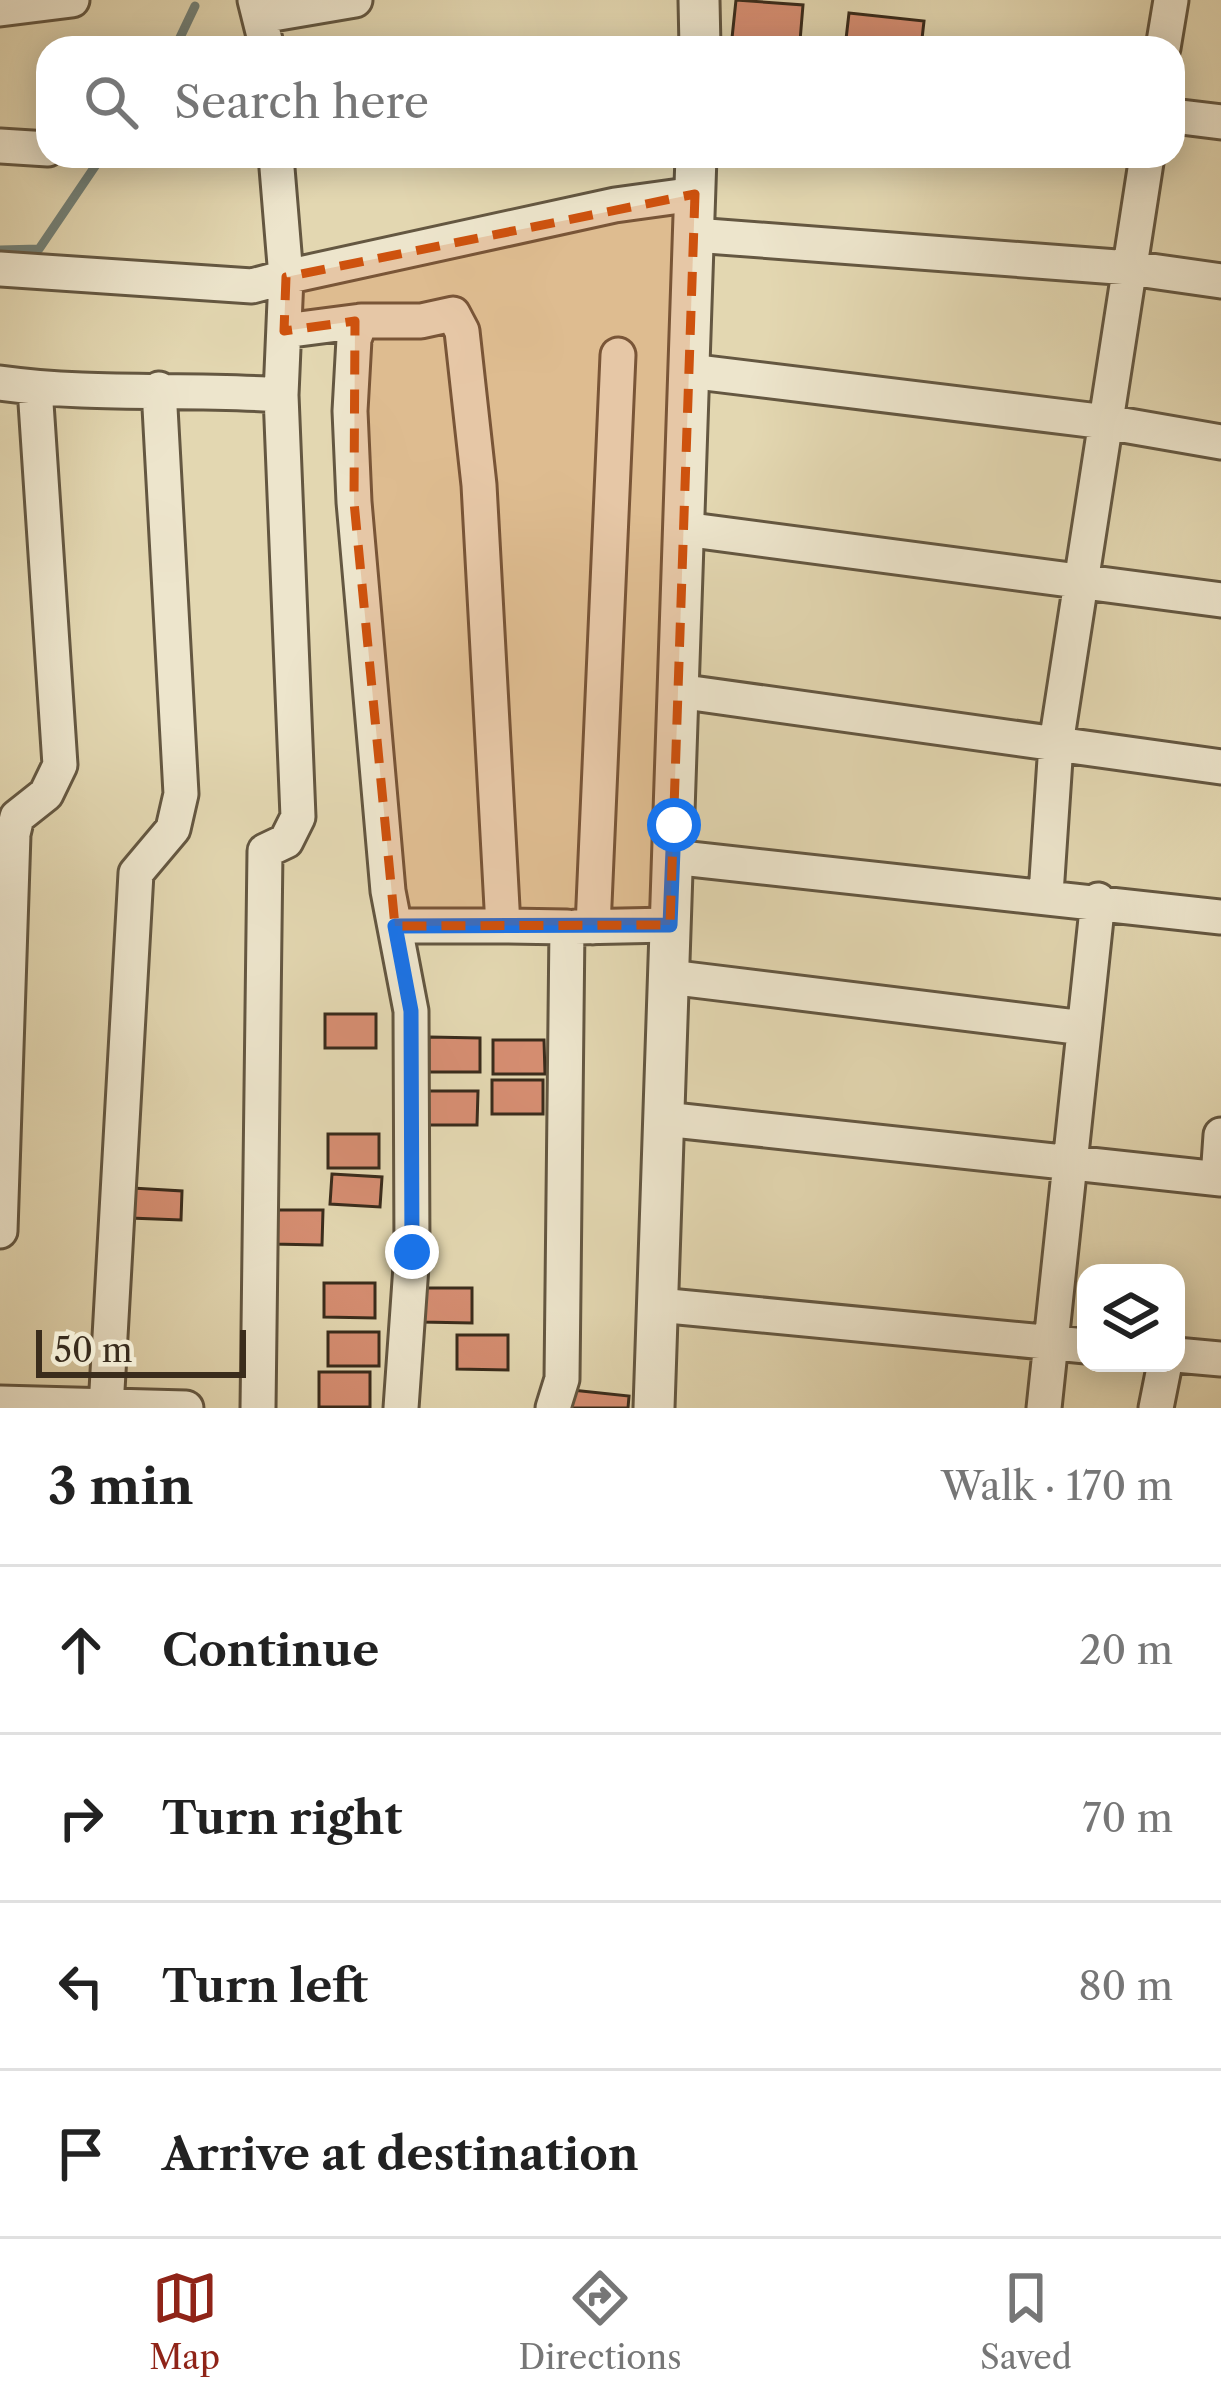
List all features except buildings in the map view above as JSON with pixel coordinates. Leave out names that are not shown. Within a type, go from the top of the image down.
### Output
[{"type":"street","points":[[0,9],[72,0]]},
{"type":"street","points":[[261,21],[355,0]]},
{"type":"street","points":[[699,0],[700,36]]},
{"type":"street","points":[[1165,36],[1171,0]]},
{"type":"street","points":[[1185,118],[1221,122]]},
{"type":"street","points":[[0,146],[36,148]]},
{"type":"street","points":[[258,1408],[265,851],[286,841],[298,817],[281,395],[286,277],[277,168]]},
{"type":"street","points":[[1046,894],[1056,744],[1145,168]]},
{"type":"street","points":[[0,269],[252,286],[615,205],[696,175],[654,1408]]},
{"type":"street","points":[[694,235],[1130,268],[1221,281]]},
{"type":"street","points":[[284,331],[453,314],[462,331],[479,485],[503,926]]},
{"type":"street","points":[[361,321],[354,339],[350,411],[354,502],[395,926],[411,1033],[412,1252],[401,1408]]},
{"type":"street","points":[[553,1408],[562,1379],[580,927],[617,355]]},
{"type":"street","points":[[689,370],[1106,422],[1221,442]]},
{"type":"street","points":[[0,383],[77,394],[159,389],[281,395]]},
{"type":"street","points":[[0,1231],[13,834],[17,817],[46,794],[60,766],[34,388]]},
{"type":"street","points":[[106,1407],[136,873],[173,829],[181,794],[159,389]]},
{"type":"street","points":[[684,529],[1221,600]]},
{"type":"street","points":[[678,691],[1221,767]]},
{"type":"street","points":[[672,857],[1046,894],[1221,917]]},
{"type":"street","points":[[1044,1408],[1098,900]]},
{"type":"street","points":[[395,926],[670,925]]},
{"type":"street","points":[[669,977],[1084,1028]]},
{"type":"street","points":[[664,1119],[1220,1179],[1221,1135]]},
{"type":"street","points":[[658,1305],[1077,1345]]},
{"type":"street","points":[[1185,1356],[1221,1359]]},
{"type":"street","points":[[1156,1408],[1163,1372]]},
{"type":"street","points":[[0,1403],[186,1408]]},
{"type":"highlighted area","points":[[695,194],[670,925],[395,926],[354,502],[355,321],[284,331],[286,277]]},
{"type":"waterway","points":[[181,36],[195,6]]},
{"type":"waterway","points":[[0,250],[39,249],[94,168]]},
{"type":"route","points":[[412,1252],[411,1011],[395,926],[670,925],[674,825]]}]
